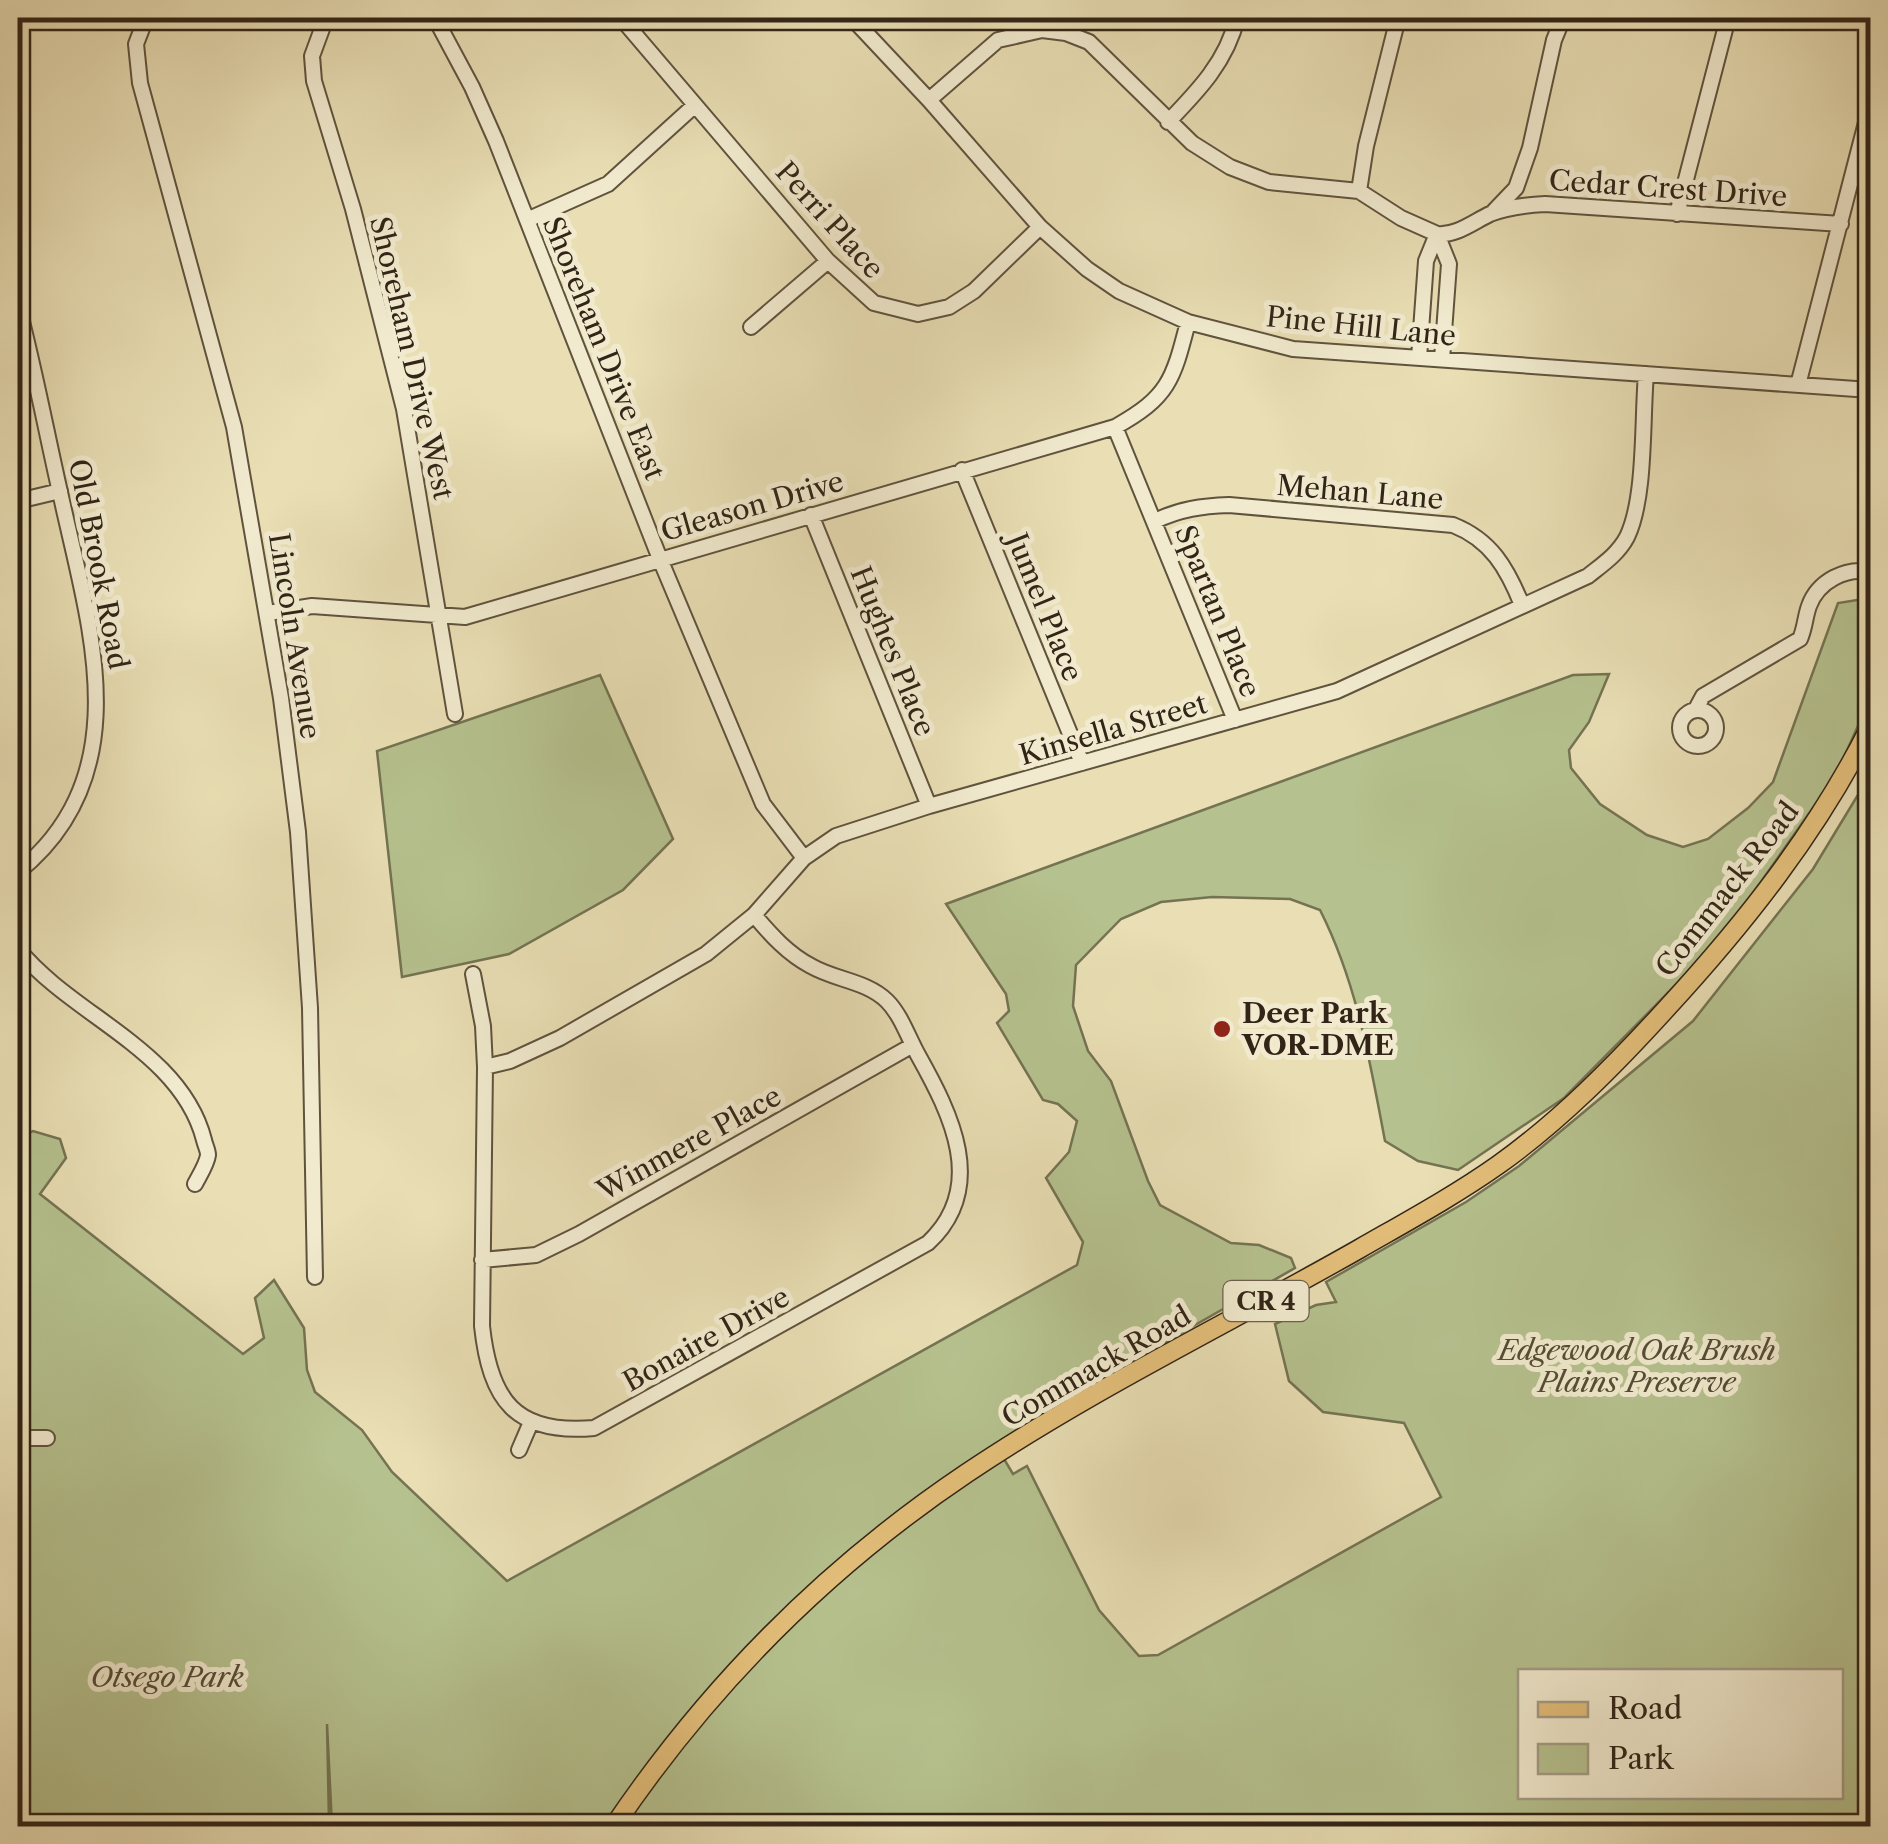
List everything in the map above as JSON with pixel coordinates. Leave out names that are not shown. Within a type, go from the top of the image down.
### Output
[{"type":"main road","name":"Commack Road","points":[[614,1826],[723,1685],[790,1614],[854,1555],[928,1500],[1053,1420],[1433,1206],[1499,1164],[1561,1115],[1631,1047],[1731,938],[1815,825],[1870,727]]},
{"type":"street","name":"Lincoln Avenue","points":[[146,18],[136,44],[140,82],[229,408],[268,614],[298,832],[310,1008],[315,1277]]},
{"type":"street","name":"Shoreham Drive West","points":[[326,18],[312,56],[314,82],[353,209],[404,409],[455,714]]},
{"type":"street","name":"Shoreham Drive East","points":[[435,18],[472,87],[762,804],[804,858]]},
{"type":"street","name":"Perri Place","points":[[621,18],[828,261],[874,303],[918,314],[949,307],[974,292],[1040,227]]},
{"type":"street","name":"Pine Hill Lane","points":[[852,18],[1040,227],[1087,269],[1119,291],[1188,322],[1293,348],[1870,390]]},
{"type":"street","points":[[1066,33],[1070,18]]},
{"type":"street","points":[[1168,122],[1222,59],[1237,18]]},
{"type":"street","points":[[1359,191],[1366,146],[1398,18]]},
{"type":"street","points":[[1492,213],[1516,188],[1563,18]]},
{"type":"street","points":[[1677,214],[1728,18]]},
{"type":"street","points":[[929,100],[998,40],[1042,30],[1066,33],[1089,42],[1168,122],[1230,167],[1269,182],[1359,191],[1401,218],[1437,234],[1449,264],[1442,359]]},
{"type":"street","points":[[527,220],[608,184],[696,106]]},
{"type":"street","points":[[1798,385],[1870,107]]},
{"type":"street","name":"Cedar Crest Drive","points":[[1437,234],[1447,234],[1520,205],[1545,204],[1841,224]]},
{"type":"street","points":[[1420,358],[1426,261],[1437,234]]},
{"type":"street","points":[[751,327],[828,261]]},
{"type":"street","name":"Old Brook Road","points":[[18,306],[96,659],[97,720],[94,744],[76,798],[61,824],[18,872]]},
{"type":"street","name":"Gleason Drive","points":[[268,614],[312,606],[466,617],[1115,426],[1150,405],[1164,391],[1176,371],[1188,322]]},
{"type":"street","name":"Kinsella Street","points":[[484,1067],[560,1038],[706,954],[754,915],[804,858],[854,829],[1337,691],[1588,576],[1612,558],[1626,538],[1638,494],[1646,374]]},
{"type":"street","name":"Spartan Place","points":[[1115,426],[1235,720]]},
{"type":"street","name":"Jumel Place","points":[[962,470],[1082,763]]},
{"type":"street","points":[[18,501],[60,492]]},
{"type":"street","name":"Mehan Lane","points":[[1155,521],[1175,511],[1229,505],[1453,524],[1470,531],[1500,559],[1522,605]]},
{"type":"street","name":"Hughes Place","points":[[811,515],[929,806]]},
{"type":"street","points":[[1696,709],[1703,696],[1800,638],[1810,602],[1832,579],[1842,572],[1870,572]]},
{"type":"street","name":"Bonaire Drive","points":[[531,1422],[547,1429],[594,1428],[928,1243],[943,1230],[960,1190],[961,1166],[947,1117],[888,1002],[874,992],[810,966],[780,944],[754,915]]},
{"type":"street","points":[[18,949],[46,979],[150,1058],[172,1083],[201,1128],[208,1156],[196,1184]]},
{"type":"street","points":[[473,974],[483,1026],[482,1326],[492,1382],[507,1402],[531,1422],[519,1450]]},
{"type":"street","name":"Winmere Place","points":[[482,1260],[536,1256],[912,1046]]},
{"type":"street","points":[[18,1438],[47,1438]]},
{"type":"green space","name":"Edgewood Oak Brush Plains Preserve","points":[[1870,598],[1870,699],[1836,775],[1720,940],[1564,1098],[1458,1170],[1418,1161],[1385,1141],[1353,994],[1320,910],[1290,899],[1212,897],[1161,902],[1121,919],[1076,965],[1073,1006],[1088,1051],[1111,1081],[1148,1181],[1160,1205],[1231,1243],[1259,1245],[1291,1258],[1295,1268],[1090,1385],[1005,1444],[1004,1459],[1013,1474],[1027,1466],[1099,1610],[1139,1656],[1158,1655],[1441,1497],[1404,1423],[1323,1412],[1289,1381],[1275,1324],[1316,1305],[1336,1302],[1326,1282],[1466,1202],[1519,1166],[1693,1021],[1813,869],[1870,775],[1870,1826],[332,1826],[327,1724],[326,1826],[18,1826],[18,1138],[33,1131],[60,1139],[66,1158],[40,1194],[243,1354],[264,1338],[255,1298],[274,1280],[304,1328],[307,1370],[315,1392],[362,1430],[392,1472],[507,1581],[1077,1265],[1083,1242],[1046,1178],[1069,1152],[1077,1121],[1058,1104],[1043,1100],[997,1023],[1009,1011],[1006,994],[946,904],[1573,675],[1609,674],[1589,722],[1569,750],[1571,768],[1600,804],[1647,835],[1683,847],[1708,839],[1748,808],[1773,782],[1838,603]]},
{"type":"green space","points":[[600,675],[673,839],[623,890],[509,954],[402,977],[377,751]]},
{"type":"place","name":"Deer Park VOR-DME","points":[[1222,1029]]},
{"type":"park label","name":"Otsego Park","points":[[167,1677]]}]
